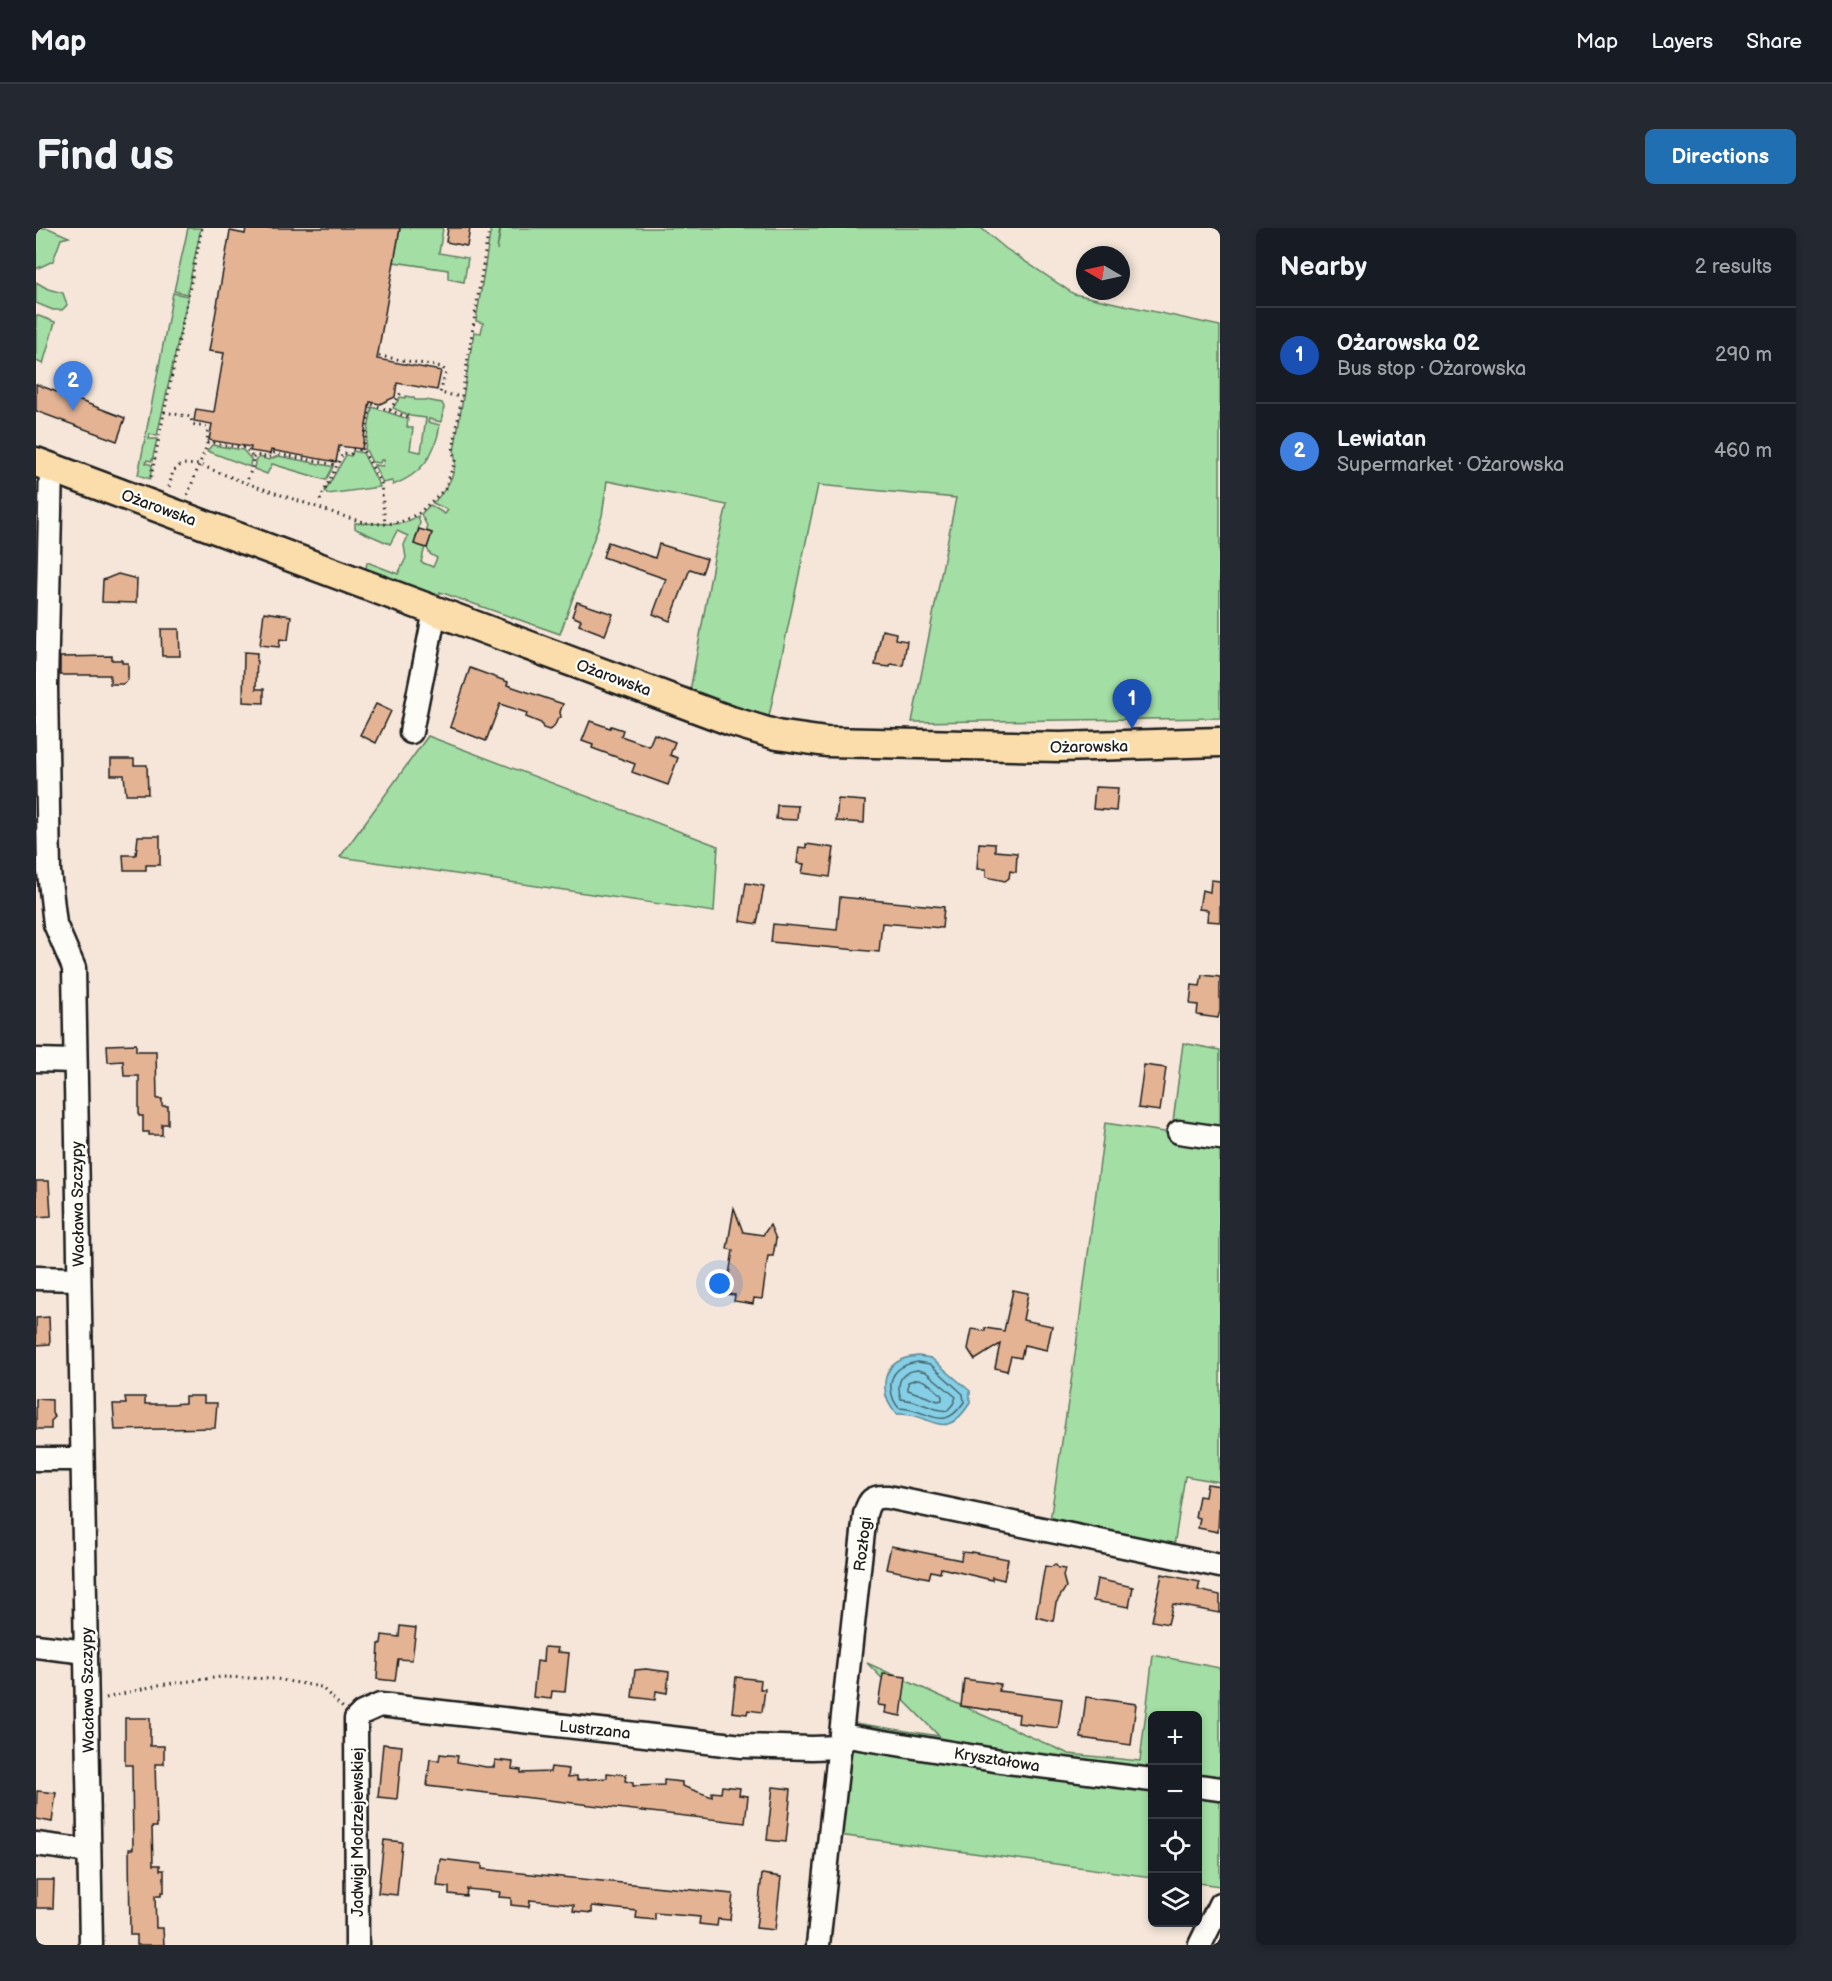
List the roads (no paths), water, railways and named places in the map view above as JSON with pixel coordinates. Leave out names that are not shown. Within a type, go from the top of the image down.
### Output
[{"type":"main road","name":"Ożarowska","points":[[44,464],[740,724],[777,735],[856,743],[1060,747],[1220,742]]},
{"type":"street","name":"Wacława Szczypy","points":[[44,464],[41,686],[43,872],[55,924],[74,968],[91,1945]]},
{"type":"street","points":[[411,732],[435,611]]},
{"type":"street","points":[[36,1060],[75,1060]]},
{"type":"street","points":[[1179,1132],[1220,1138]]},
{"type":"street","points":[[36,1278],[79,1279]]},
{"type":"street","points":[[36,1459],[82,1459]]},
{"type":"street","name":"Rozłogi","points":[[818,1945],[868,1501],[876,1496],[1220,1566]]},
{"type":"street","points":[[36,1646],[86,1652]]},
{"type":"street","name":"Lustrzana","points":[[356,1719],[362,1713],[380,1705],[742,1746],[812,1748],[840,1741]]},
{"type":"street","name":"Jadwigi Modrzejewskiej","points":[[356,1719],[357,1945]]},
{"type":"street","name":"Kryształowa","points":[[840,1741],[1148,1780]]},
{"type":"street","points":[[1202,1787],[1220,1789]]},
{"type":"street","points":[[36,1844],[89,1851]]},
{"type":"street","points":[[1200,1945],[1220,1904]]},
{"type":"water","points":[[918,1356],[931,1358],[970,1391],[970,1403],[952,1422],[937,1424],[920,1417],[897,1414],[888,1401],[885,1386],[888,1372],[901,1360]]},
{"type":"place","name":"Lewiatan","points":[[73,411]]},
{"type":"place","name":"Ożarowska 02","points":[[1132,729]]}]
